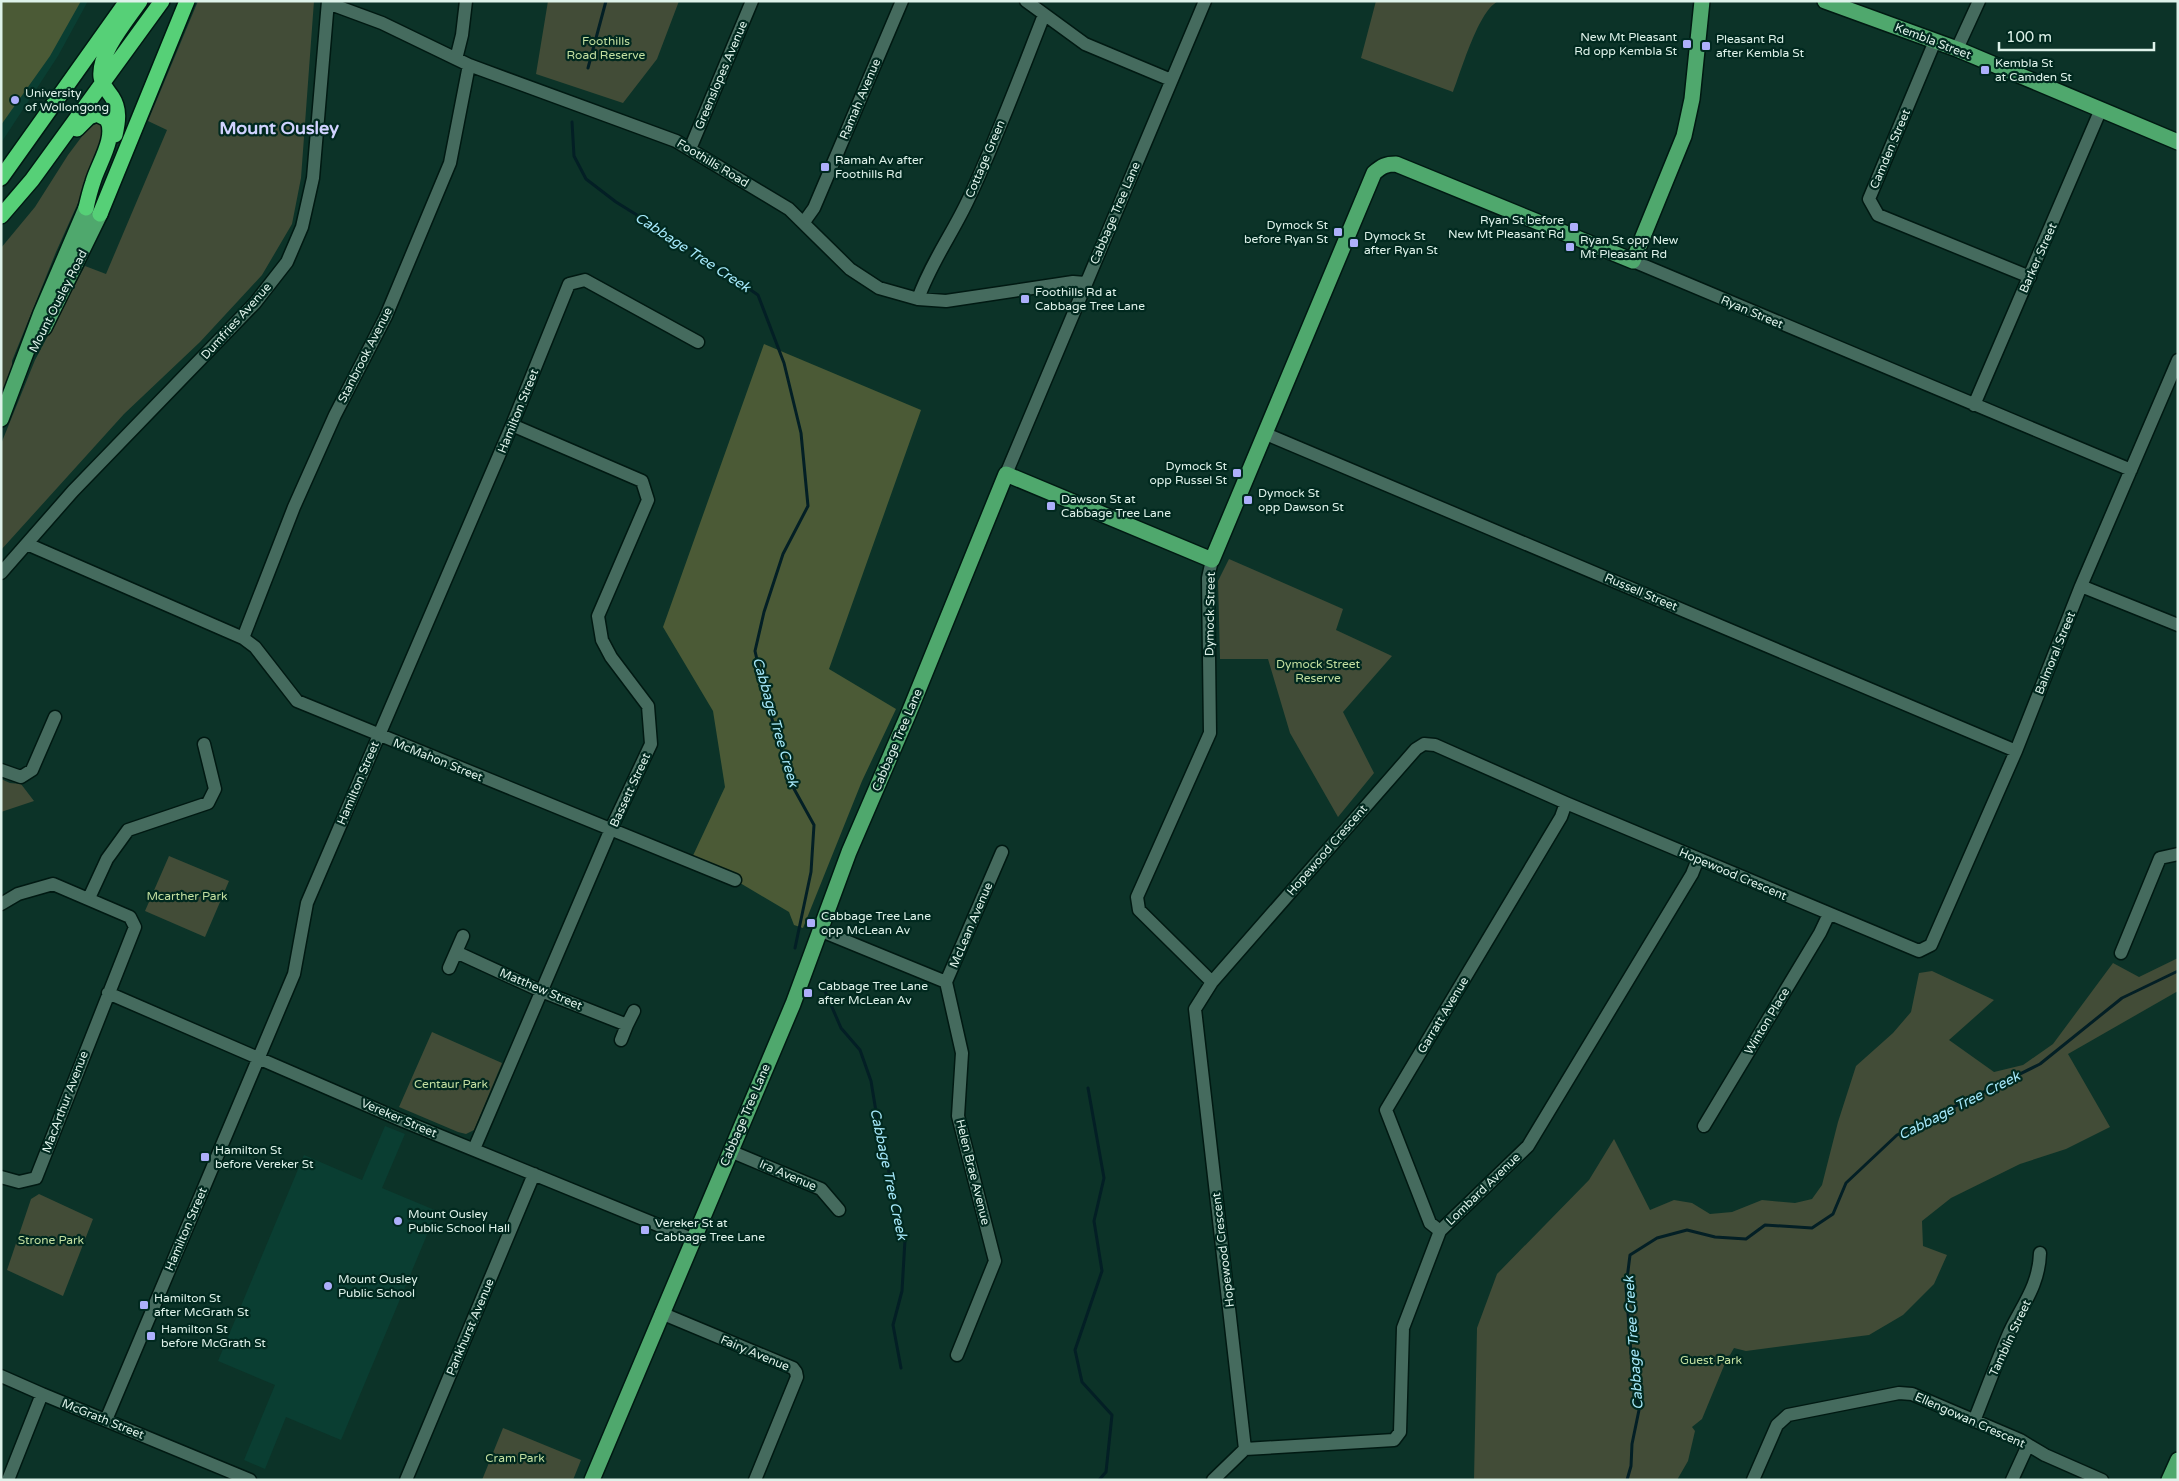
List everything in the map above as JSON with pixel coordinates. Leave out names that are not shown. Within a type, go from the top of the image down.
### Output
[{"type":"highway","points":[[1,178],[127,1]]},
{"type":"highway","points":[[93,211],[118,121],[115,103],[102,82],[101,75],[104,58],[140,1]]},
{"type":"highway","points":[[1,216],[32,180],[162,1]]},
{"type":"highway","points":[[93,211],[187,1]]},
{"type":"highway","points":[[1,229],[81,124],[93,115],[101,115],[109,122],[110,134],[93,180],[93,211]]},
{"type":"main road","points":[[1633,262],[1679,151],[1686,128],[1692,99],[1702,1]]},
{"type":"main road","name":"Kembla Street","points":[[1825,1],[1957,49],[2178,142]]},
{"type":"main road","name":"Ryan Street","points":[[1374,173],[1388,164],[1396,164],[1633,262]]},
{"type":"main road","name":"Dymock Street","points":[[1212,560],[1374,173]]},
{"type":"main road","name":"Mount Ousley Road","points":[[1,419],[41,313],[93,211]]},
{"type":"main road","points":[[1006,474],[1212,560]]},
{"type":"main road","name":"Cabbage Tree Lane","points":[[592,1480],[692,1239],[793,1004],[849,852],[908,715],[1006,474]]},
{"type":"main road","points":[[2169,1480],[2178,1460]]},
{"type":"street","points":[[456,59],[462,35],[466,1]]},
{"type":"street","name":"Greenslopes Avenue","points":[[690,149],[752,1]]},
{"type":"street","name":"Ramah Avenue","points":[[804,222],[814,208],[902,1]]},
{"type":"street","points":[[1026,1],[1085,44],[1172,80]]},
{"type":"street","name":"Cabbage Tree Lane","points":[[1006,474],[1205,1]]},
{"type":"street","points":[[1957,49],[1979,1]]},
{"type":"street","name":"Foothills Road","points":[[328,2],[382,23],[469,65],[663,135],[690,149],[789,209],[850,269],[879,288],[918,299],[946,301],[1073,282],[1085,283]]},
{"type":"street","name":"Dumfries Avenue","points":[[1,572],[73,491],[255,303],[287,262],[302,227],[313,178],[328,2]]},
{"type":"street","name":"Cottage Green","points":[[918,299],[927,273],[969,199],[1044,15]]},
{"type":"street","name":"Camden Street","points":[[1934,41],[1869,199],[1878,215],[2030,277]]},
{"type":"street","name":"Stanbrook Avenue","points":[[243,638],[294,507],[335,415],[386,316],[450,163],[469,65]]},
{"type":"street","name":"Barker Street","points":[[1974,405],[2101,110]]},
{"type":"street","name":"Ryan Street","points":[[1633,262],[2131,470]]},
{"type":"street","name":"Hamilton Street","points":[[106,1420],[294,974],[307,902],[512,426],[569,284],[585,280],[698,342]]},
{"type":"street","name":"Balmoral Street","points":[[1931,944],[2016,751],[2081,586],[2178,360]]},
{"type":"street","name":"Bassett Street","points":[[474,1149],[610,830],[651,744],[648,706],[612,657],[602,640],[598,616],[648,500],[642,481],[512,426]]},
{"type":"street","name":"Russell Street","points":[[1266,434],[2016,751]]},
{"type":"street","name":"McMahon Street","points":[[27,544],[243,638],[254,647],[298,701],[735,880]]},
{"type":"street","name":"Dymock Street","points":[[1212,560],[1208,578],[1210,733],[1137,897],[1139,910],[1212,982]]},
{"type":"street","points":[[2081,586],[2178,625]]},
{"type":"street","points":[[1,770],[21,776],[32,770],[55,717]]},
{"type":"street","points":[[89,898],[107,859],[128,830],[208,803],[215,789],[204,744]]},
{"type":"street","name":"Hopewood Crescent","points":[[1245,1449],[1195,1009],[1212,982],[1416,749],[1424,744],[1435,745],[1566,804],[1919,951],[1931,944]]},
{"type":"street","name":"Garratt Avenue","points":[[1440,1231],[1430,1223],[1386,1110],[1561,818],[1566,804]]},
{"type":"street","name":"McLean Avenue","points":[[819,930],[946,982],[1002,852]]},
{"type":"street","points":[[2121,953],[2160,858],[2178,854]]},
{"type":"street","name":"Lombard Avenue","points":[[1245,1449],[1394,1440],[1400,1432],[1403,1328],[1440,1231],[1528,1146],[1692,874],[1698,859]]},
{"type":"street","points":[[1,904],[18,894],[53,884],[130,917],[135,927],[108,993]]},
{"type":"street","name":"Winton Place","points":[[1704,1126],[1820,933],[1829,914]]},
{"type":"street","points":[[449,968],[463,936]]},
{"type":"street","name":"Matthew Street","points":[[456,952],[541,990],[627,1025]]},
{"type":"street","name":"Helen Brae Avenue","points":[[946,982],[962,1053],[958,1116],[995,1261],[957,1355]]},
{"type":"street","name":"Vereker Street","points":[[108,993],[401,1120],[692,1239]]},
{"type":"street","name":"MacArthur Avenue","points":[[1,1177],[19,1182],[36,1178],[108,993]]},
{"type":"street","points":[[621,1040],[634,1011]]},
{"type":"street","name":"Ira Avenue","points":[[730,1151],[822,1189],[839,1210]]},
{"type":"street","name":"Pankhurst Avenue","points":[[406,1480],[534,1174]]},
{"type":"street","name":"Tamblin Street","points":[[1974,1421],[2011,1330],[2034,1287],[2040,1270],[2040,1254]]},
{"type":"street","name":"Fairy Avenue","points":[[661,1313],[792,1368],[796,1372],[797,1377],[755,1480]]},
{"type":"street","name":"McGrath Street","points":[[1,1376],[250,1480]]},
{"type":"street","name":"Ellengowan Crescent","points":[[1753,1480],[1777,1425],[1788,1415],[1898,1393],[1912,1394],[2102,1480]]},
{"type":"street","points":[[8,1480],[42,1394]]},
{"type":"street","points":[[2012,1480],[2028,1445]]},
{"type":"street","points":[[1213,1480],[1245,1449]]},
{"type":"shaded area","name":"University of Wollongong","points":[[1,1],[88,1],[58,56],[1,143]]},
{"type":"shaded area","name":"Mount Ousley Public School","points":[[385,1126],[405,1134],[382,1188],[437,1211],[341,1440],[286,1417],[265,1469],[244,1460],[275,1385],[218,1361],[304,1155],[362,1180]]},
{"type":"green space","name":"University of Wollongong","points":[[1,1],[81,1],[50,56],[1,125]]},
{"type":"green space","points":[[198,1],[314,1],[301,178],[292,224],[262,275],[200,342],[124,414],[1,550],[1,444],[35,360],[85,266],[106,274],[167,130],[148,121]]},
{"type":"green space","name":"Foothills Road Reserve","points":[[548,1],[679,1],[657,59],[623,103],[536,74]]},
{"type":"green space","points":[[1376,1],[1499,1],[1484,15],[1453,92],[1361,58]]},
{"type":"green space","points":[[100,122],[105,133],[95,165],[56,252],[12,361],[12,379],[1,405],[1,248],[35,207],[68,155],[89,127]]},
{"type":"green space","points":[[764,344],[921,410],[829,669],[896,709],[862,781],[803,928],[794,925],[789,912],[735,880],[690,862],[725,787],[713,711],[663,627]]},
{"type":"green space","name":"Dymock Street Reserve","points":[[1229,559],[1343,609],[1336,630],[1392,656],[1343,712],[1374,773],[1338,817],[1290,733],[1268,659],[1220,659],[1218,581]]},
{"type":"green space","points":[[1,779],[10,783],[21,784],[34,801],[1,812]]},
{"type":"green space","name":"Mcarther Park","points":[[169,856],[229,881],[205,937],[145,911]]},
{"type":"green space","name":"Guest Park","points":[[2178,958],[2178,991],[2068,1054],[2110,1127],[2066,1149],[2020,1164],[1951,1198],[1922,1221],[1923,1246],[1947,1255],[1934,1284],[1903,1315],[1869,1335],[1746,1351],[1734,1348],[1728,1356],[1702,1419],[1692,1427],[1695,1431],[1688,1461],[1677,1480],[1474,1480],[1477,1328],[1497,1274],[1589,1180],[1614,1139],[1650,1210],[1674,1200],[1692,1203],[1710,1214],[1732,1212],[1762,1200],[1795,1203],[1812,1199],[1822,1185],[1838,1122],[1856,1066],[1893,1033],[1911,1012],[1919,973],[1932,971],[1994,1000],[1949,1040],[1994,1072],[2023,1065],[2053,1044],[2113,963],[2139,977]]},
{"type":"green space","name":"Centaur Park","points":[[432,1032],[502,1063],[474,1130],[466,1134],[399,1107]]},
{"type":"green space","name":"Strone Park","points":[[39,1194],[93,1219],[63,1296],[7,1270],[31,1199]]},
{"type":"green space","name":"Cram Park","points":[[503,1428],[581,1460],[573,1480],[482,1480]]},
{"type":"waterway","name":"Cabbage Tree Creek","points":[[588,68],[606,1]]},
{"type":"waterway","name":"Cabbage Tree Creek","points":[[572,122],[574,156],[586,179],[616,202],[690,248],[758,295],[784,363],[801,433],[808,506],[783,554],[764,612],[755,651],[767,703],[793,787],[814,825],[811,872],[795,948]]},
{"type":"waterway","name":"Cabbage Tree Creek","points":[[1627,1480],[1631,1466],[1632,1444],[1639,1410],[1633,1380],[1626,1287],[1630,1255],[1657,1238],[1687,1230],[1715,1237],[1746,1239],[1765,1225],[1812,1228],[1833,1214],[1846,1183],[1897,1135],[2040,1064],[2122,998],[2178,971]]},
{"type":"waterway","name":"Cabbage Tree Creek","points":[[825,991],[841,1028],[860,1050],[871,1081],[879,1130],[905,1240],[902,1291],[893,1325],[901,1368]]},
{"type":"waterway","points":[[1088,1088],[1104,1178],[1094,1221],[1102,1271],[1075,1350],[1082,1382],[1112,1415],[1106,1472],[1099,1480]]},
{"type":"place","name":"New Mt Pleasant Rd opp Kembla St","points":[[1687,44]]},
{"type":"place","name":"Pleasant Rd after Kembla St","points":[[1706,46]]},
{"type":"place","name":"Kembla St at Camden St","points":[[1985,70]]},
{"type":"place","name":"University of Wollongong","points":[[15,100]]},
{"type":"place","name":"Ramah Av after Foothills Rd","points":[[825,167]]},
{"type":"place","name":"Ryan St before New Mt Pleasant Rd","points":[[1574,227]]},
{"type":"place","name":"Dymock St before Ryan St","points":[[1338,232]]},
{"type":"place","name":"Dymock St after Ryan St","points":[[1354,243]]},
{"type":"place","name":"Ryan St opp New Mt Pleasant Rd","points":[[1570,247]]},
{"type":"place","name":"Foothills Rd at Cabbage Tree Lane","points":[[1025,299]]},
{"type":"place","name":"Dymock St opp Russel St","points":[[1237,473]]},
{"type":"place","name":"Dymock St opp Dawson St","points":[[1248,500]]},
{"type":"place","name":"Dawson St at Cabbage Tree Lane","points":[[1051,506]]},
{"type":"place","name":"Cabbage Tree Lane opp McLean Av","points":[[811,923]]},
{"type":"place","name":"Cabbage Tree Lane after McLean Av","points":[[808,993]]},
{"type":"place","name":"Hamilton St before Vereker St","points":[[205,1157]]},
{"type":"place","name":"Mount Ousley Public School Hall","points":[[398,1221]]},
{"type":"place","name":"Vereker St at Cabbage Tree Lane","points":[[645,1230]]},
{"type":"place","name":"Mount Ousley Public School","points":[[328,1286]]},
{"type":"place","name":"Hamilton St after McGrath St","points":[[144,1305]]},
{"type":"place","name":"Hamilton St before McGrath St","points":[[151,1336]]},
{"type":"district","name":"Mount Ousley","points":[[279,128]]}]
